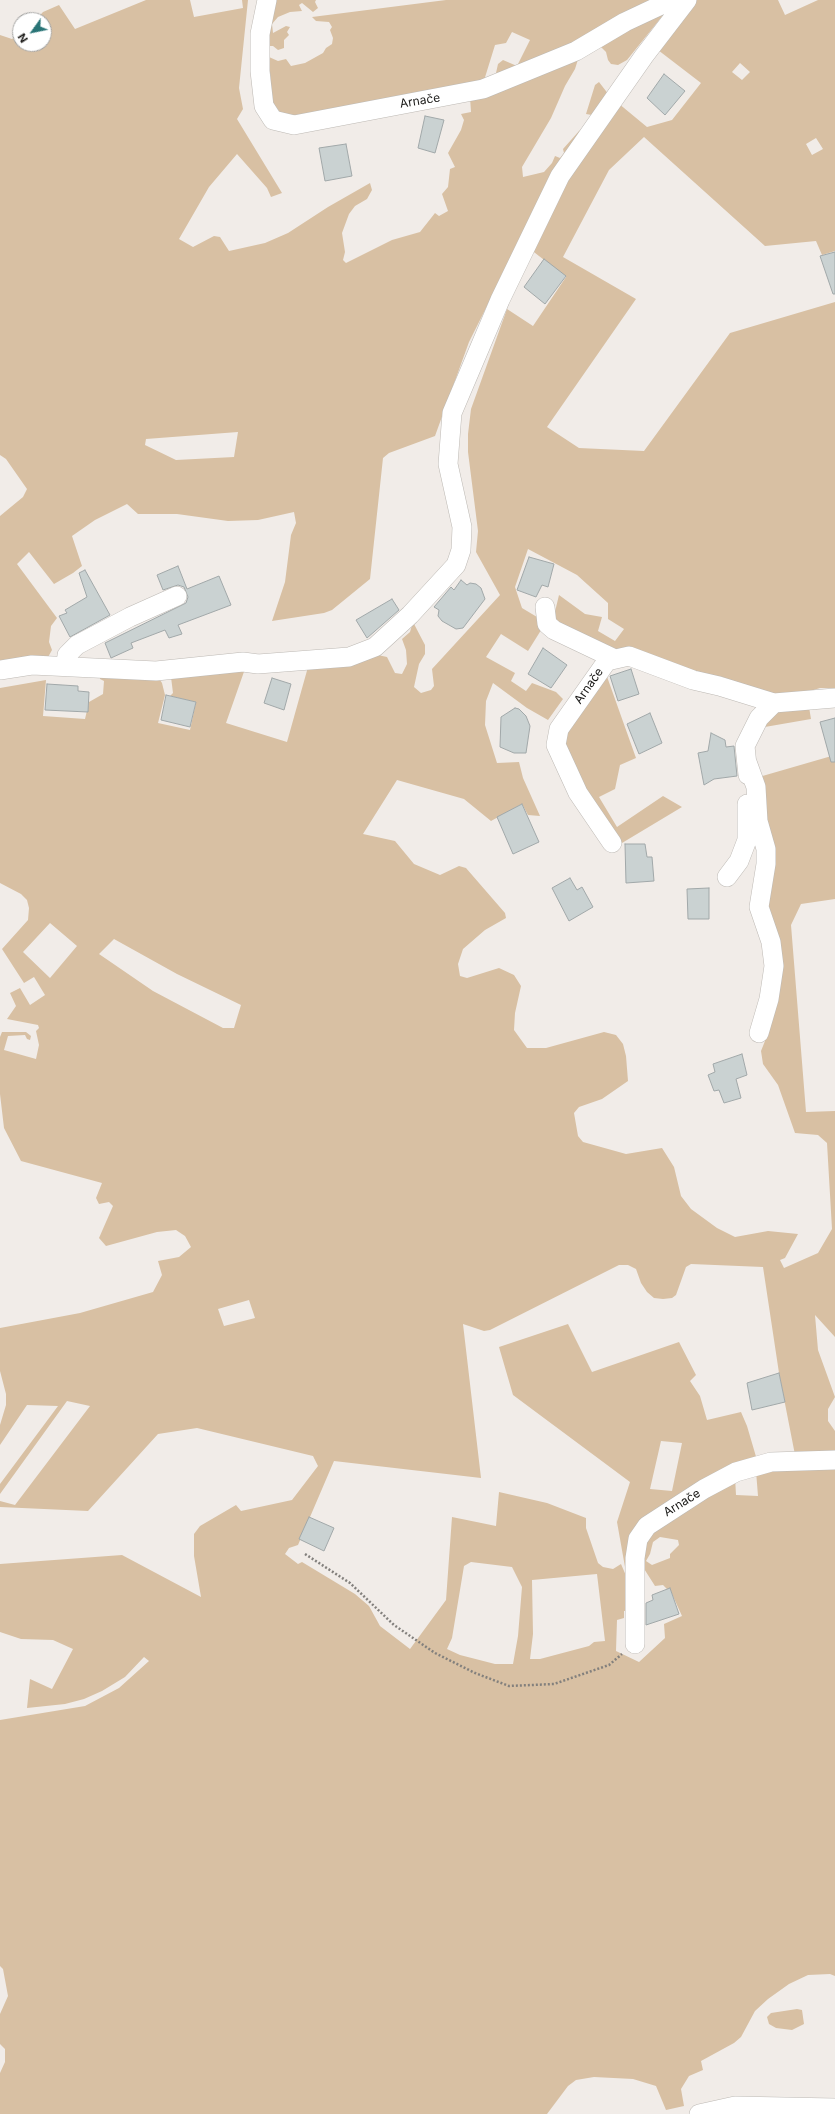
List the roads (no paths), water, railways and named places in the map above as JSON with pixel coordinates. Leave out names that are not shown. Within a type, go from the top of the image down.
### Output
[{"type":"street","name":"Arnače","points":[[267,0],[260,34],[260,71],[264,106],[273,120],[294,125],[483,89],[576,50],[625,22],[672,0]]},
{"type":"street","points":[[0,670],[32,665],[156,671],[243,662],[264,664],[349,657],[375,647],[410,615],[456,565],[461,550],[462,527],[448,464],[452,413],[500,300],[560,176],[644,56],[687,0]]},
{"type":"street","points":[[66,666],[67,655],[77,645],[130,617],[177,596]]},
{"type":"street","points":[[545,607],[547,624],[554,630],[615,659]]},
{"type":"street","name":"Arnače","points":[[612,843],[578,793],[556,745],[559,728],[607,661],[629,656],[692,680],[719,686],[774,703],[835,698]]},
{"type":"street","points":[[728,877],[739,862],[747,840],[748,780],[745,746],[759,718],[774,703]]},
{"type":"street","points":[[747,762],[756,787],[758,821],[766,849],[766,864],[759,908],[771,942],[774,966],[769,999],[758,1033]]},
{"type":"street","name":"Arnače","points":[[635,1644],[635,1558],[638,1539],[647,1526],[704,1489],[736,1472],[771,1462],[835,1460]]},
{"type":"street","points":[[699,2114],[735,2106],[835,2108]]}]
